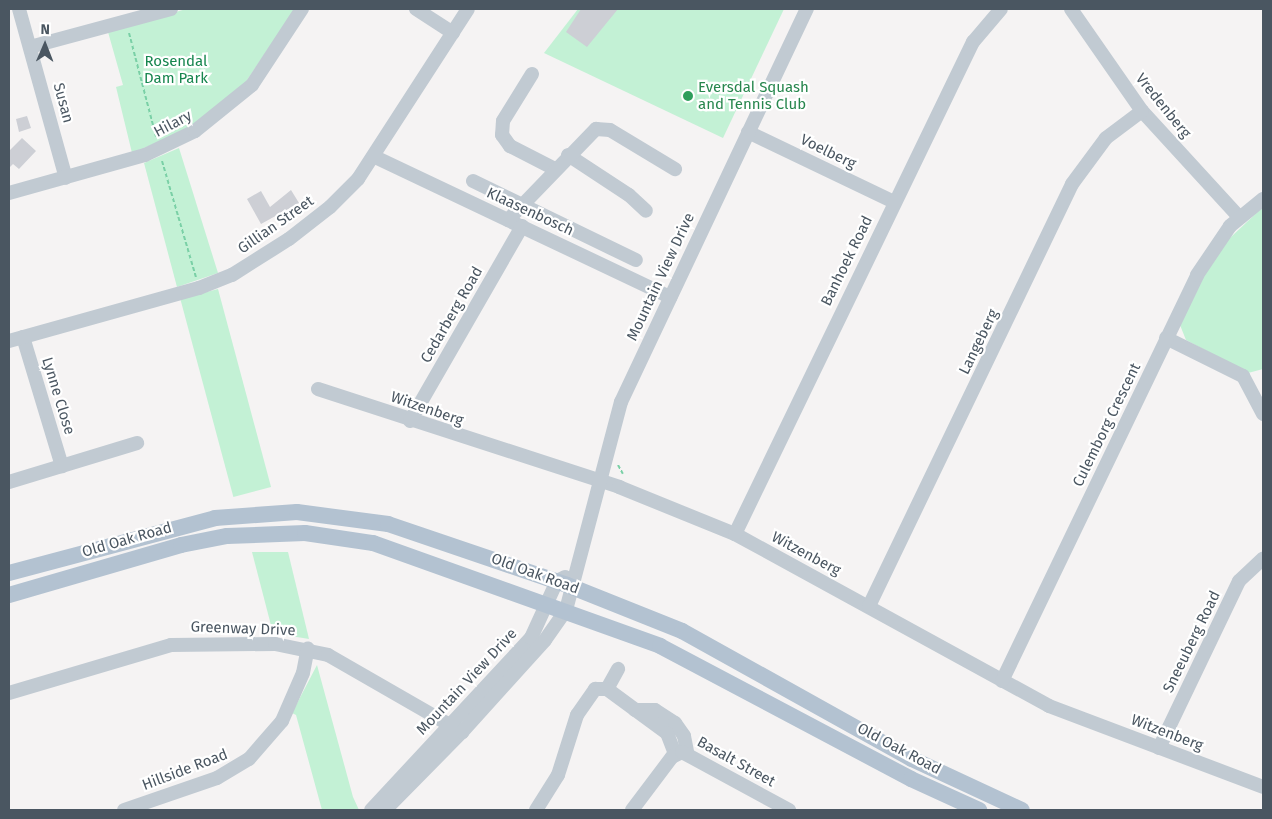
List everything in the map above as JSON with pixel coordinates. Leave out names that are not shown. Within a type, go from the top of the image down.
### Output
[{"type":"main road","name":"Old Oak Road","points":[[9,573],[216,518],[297,512],[388,524],[557,582],[574,579],[682,631],[912,759],[1022,810]]},
{"type":"main road","name":"Old Oak Road","points":[[9,595],[181,545],[272,533],[373,543],[548,603],[697,663],[910,779],[979,810]]},
{"type":"street","name":"Susan","points":[[19,9],[66,178]]},
{"type":"street","points":[[30,47],[171,9]]},
{"type":"street","name":"Hilary","points":[[9,193],[159,150],[195,132],[240,97],[264,71],[302,9]]},
{"type":"street","points":[[416,9],[453,33]]},
{"type":"street","name":"Gillian Street","points":[[9,341],[199,288],[232,275],[288,239],[337,201],[375,157],[468,9]]},
{"type":"street","name":"Mountain View Drive","points":[[372,810],[551,633],[566,610],[598,482],[621,402],[807,9]]},
{"type":"street","name":"Banhoek Road","points":[[735,534],[973,42],[1001,9]]},
{"type":"street","name":"Vredenberg","points":[[1071,9],[1142,111],[1239,217]]},
{"type":"street","points":[[532,74],[503,120],[502,135],[510,146],[555,169]]},
{"type":"street","name":"Langeberg","points":[[869,606],[1072,184],[1106,138],[1142,111]]},
{"type":"street","points":[[508,220],[591,131],[605,128],[675,170]]},
{"type":"street","name":"Voelberg","points":[[748,132],[894,202]]},
{"type":"street","points":[[568,155],[629,195],[646,211]]},
{"type":"street","name":"Klaasenbosch","points":[[375,157],[670,297]]},
{"type":"street","points":[[473,180],[636,260]]},
{"type":"street","name":"Culemborg Crescent","points":[[1002,681],[1205,260],[1239,217],[1263,199]]},
{"type":"street","name":"Cedarberg Road","points":[[410,421],[522,226]]},
{"type":"street","name":"Lynne Close","points":[[23,337],[62,466]]},
{"type":"street","points":[[1166,338],[1243,376],[1263,414]]},
{"type":"street","name":"Witzenberg","points":[[318,389],[598,482],[735,534],[1049,706],[1263,787]]},
{"type":"street","points":[[9,482],[137,443]]},
{"type":"street","name":"Sneeuberg Road","points":[[1159,748],[1239,581],[1263,559]]},
{"type":"street","name":"Mountain View Drive","points":[[385,810],[531,638],[557,582]]},
{"type":"street","name":"Greenway Drive","points":[[9,692],[179,644],[308,648],[352,668],[456,728]]},
{"type":"street","name":"Hillside Road","points":[[124,810],[217,778],[249,759],[282,721],[303,673],[308,648]]},
{"type":"street","points":[[607,689],[618,669]]},
{"type":"street","points":[[536,810],[558,775],[585,699],[595,689],[607,689],[635,710],[655,710],[679,726],[681,753]]},
{"type":"street","name":"Basalt Street","points":[[632,810],[681,753],[782,809]]},
{"type":"path","points":[[126,21],[159,150],[199,288]]},
{"type":"path","points":[[617,460],[628,479]]},
{"type":"green space","name":"Rosendal Dam Park","points":[[186,9],[295,9],[245,83],[187,130],[132,153],[116,87],[123,85],[108,32]]},
{"type":"green space","name":"Eversdal Squash and Tennis Club","points":[[578,9],[784,9],[723,138],[544,53]]},
{"type":"green space","points":[[179,148],[218,273],[177,287],[144,163]]},
{"type":"green space","points":[[1263,207],[1263,369],[1248,373],[1186,340],[1180,325],[1217,250]]},
{"type":"green space","points":[[218,289],[271,487],[233,497],[180,299]]},
{"type":"green space","points":[[252,552],[288,552],[309,639],[273,633]]},
{"type":"green space","points":[[317,665],[353,797],[359,810],[322,810],[296,715],[292,713]]},
{"type":"building","points":[[581,9],[618,9],[587,47],[566,32]]},
{"type":"building","points":[[27,116],[31,128],[19,132],[16,119]]},
{"type":"building","points":[[22,138],[36,151],[19,169],[13,164],[9,168],[9,151]]},
{"type":"building","points":[[291,190],[299,203],[261,224],[247,199],[261,191],[270,207]]},
{"type":"place","name":"Eversdal Squash and Tennis Club","points":[[688,96]]}]
